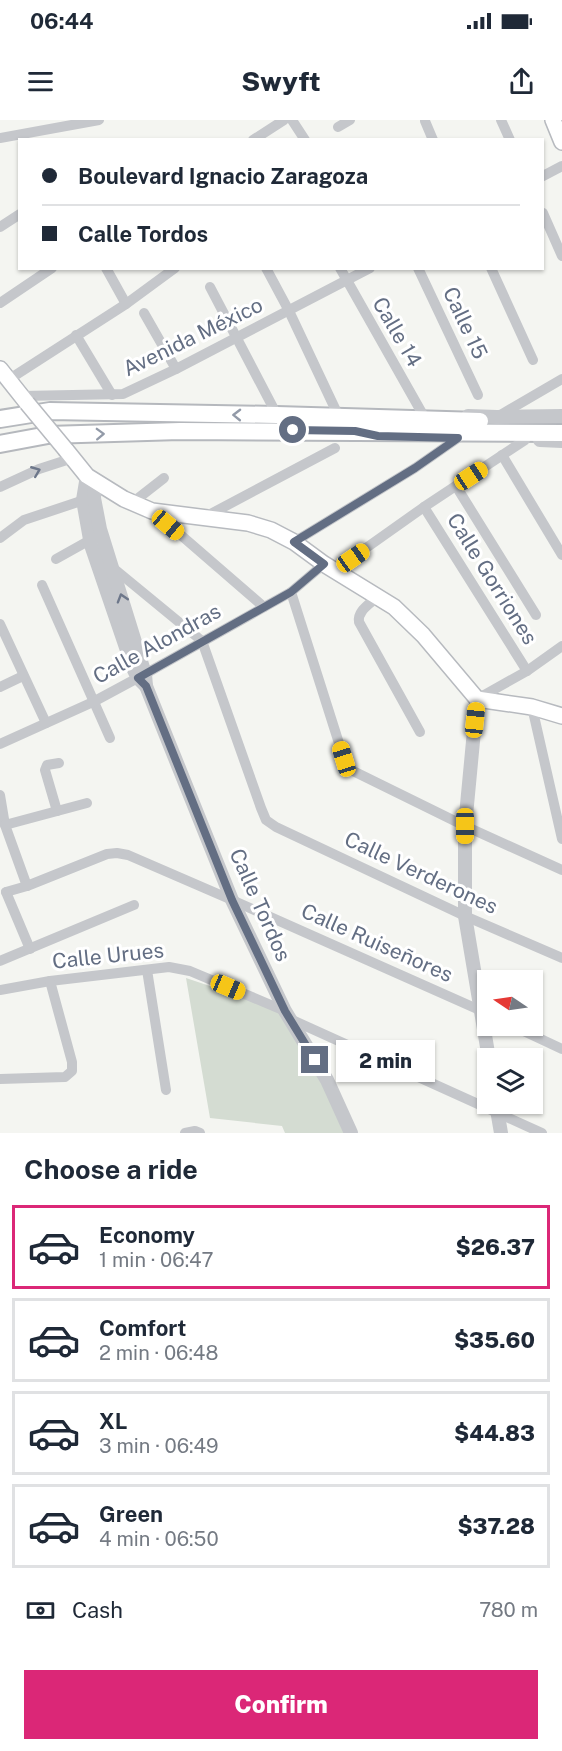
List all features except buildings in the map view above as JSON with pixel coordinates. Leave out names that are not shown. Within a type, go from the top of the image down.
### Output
[{"type":"main road","points":[[555,120],[562,142]]},
{"type":"main road","points":[[4,375],[91,478],[152,511],[248,523],[271,530],[294,542],[394,608],[423,635],[477,699],[532,707],[562,716]]},
{"type":"main road","points":[[0,419],[50,411],[277,415],[339,417],[357,424],[415,432],[562,433]]},
{"type":"main road","points":[[0,444],[48,435],[357,424],[394,418],[562,423]]},
{"type":"street","points":[[0,138],[99,120]]},
{"type":"street","points":[[256,138],[284,120]]},
{"type":"street","points":[[292,120],[303,138]]},
{"type":"street","points":[[338,127],[350,120]]},
{"type":"street","points":[[501,120],[509,138]]},
{"type":"street","points":[[555,120],[562,123]]},
{"type":"street","points":[[425,121],[432,138]]},
{"type":"street","points":[[544,175],[562,166]]},
{"type":"street","points":[[0,227],[18,215]]},
{"type":"street","points":[[544,215],[562,256]]},
{"type":"street","points":[[0,303],[49,270]]},
{"type":"street","points":[[107,270],[126,304]]},
{"type":"street","points":[[4,375],[126,304],[172,270]]},
{"type":"street","points":[[267,270],[290,312],[339,417]]},
{"type":"street","name":"Calle 14","points":[[341,270],[422,414]]},
{"type":"street","name":"Avenida México","points":[[24,399],[123,394],[290,312],[366,270]]},
{"type":"street","name":"Calle 15","points":[[419,270],[478,395]]},
{"type":"street","points":[[492,270],[533,360]]},
{"type":"street","points":[[210,287],[277,415]]},
{"type":"street","points":[[144,313],[176,369]]},
{"type":"street","points":[[76,335],[112,395]]},
{"type":"street","points":[[497,417],[562,380]]},
{"type":"street","points":[[357,424],[381,412],[497,417],[562,416]]},
{"type":"street","points":[[357,424],[378,436],[562,441]]},
{"type":"street","points":[[294,542],[415,468],[458,438]]},
{"type":"street","name":"Calle Alondras","points":[[0,744],[143,680],[202,641],[291,592],[525,440]]},
{"type":"street","points":[[203,518],[335,448]]},
{"type":"street","points":[[0,486],[70,454]]},
{"type":"street","points":[[502,455],[562,555]]},
{"type":"street","name":"Calle Tordos","points":[[91,478],[88,499],[90,540],[133,668],[143,680]]},
{"type":"street","points":[[132,502],[164,478]]},
{"type":"street","points":[[456,486],[536,615]]},
{"type":"street","points":[[0,538],[24,520],[88,499]]},
{"type":"street","name":"Calle Tordos","points":[[88,499],[100,529],[143,680],[232,900],[287,1015],[327,1080],[351,1133]]},
{"type":"street","name":"Calle Gorriones","points":[[424,507],[528,671]]},
{"type":"street","points":[[152,511],[264,607]]},
{"type":"street","points":[[56,559],[90,540]]},
{"type":"street","points":[[111,567],[202,641]]},
{"type":"street","points":[[42,585],[110,738]]},
{"type":"street","points":[[291,592],[349,769],[465,826],[562,870]]},
{"type":"street","points":[[377,597],[360,613],[359,622],[420,732]]},
{"type":"street","points":[[1,628],[46,723]]},
{"type":"street","name":"Calle Verderones","points":[[202,641],[266,820],[276,827],[465,916],[562,958]]},
{"type":"street","points":[[477,977],[465,916],[465,826],[477,699],[528,671],[562,646]]},
{"type":"street","points":[[0,687],[23,676]]},
{"type":"street","points":[[532,707],[562,839]]},
{"type":"street","points":[[57,811],[45,770],[47,765],[59,762]]},
{"type":"street","points":[[0,795],[4,825],[27,886],[3,891],[30,949]]},
{"type":"street","points":[[4,825],[87,803]]},
{"type":"street","name":"Calle Ruiseñores","points":[[27,886],[107,854],[128,855],[477,1010]]},
{"type":"street","name":"Calle Urues","points":[[0,961],[134,905]]},
{"type":"street","name":"Calle Urues","points":[[0,990],[50,981],[147,970],[169,968],[190,971],[477,1100]]},
{"type":"street","points":[[147,970],[166,1090]]},
{"type":"street","points":[[0,1079],[65,1077],[72,1071],[72,1062],[50,981]]},
{"type":"street","points":[[534,1036],[562,1049]]},
{"type":"street","points":[[498,1114],[501,1133]]},
{"type":"street","name":"Calle Urues","points":[[506,1114],[542,1133]]},
{"type":"street","points":[[186,1133],[200,1132]]},
{"type":"shaded area","points":[[186,978],[284,1011],[348,1133],[285,1133],[282,1126],[210,1118]]},
{"type":"route","points":[[293,430],[355,431],[378,436],[458,438],[415,468],[294,542],[324,564],[291,592],[138,678],[146,686],[232,900],[285,1011],[315,1060]]}]
